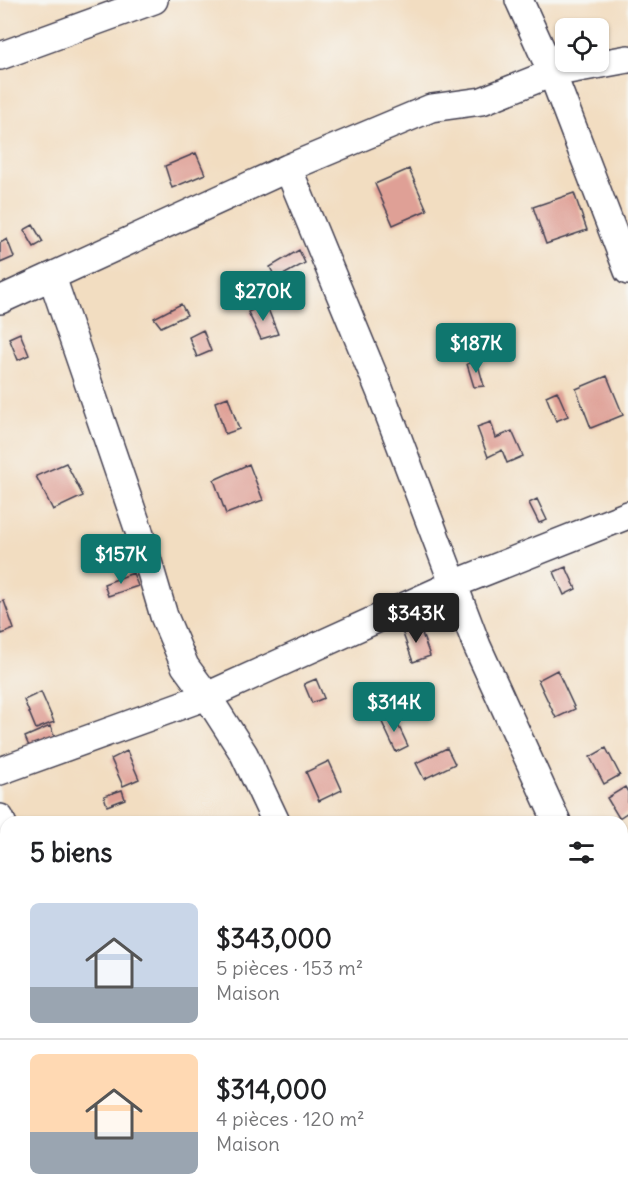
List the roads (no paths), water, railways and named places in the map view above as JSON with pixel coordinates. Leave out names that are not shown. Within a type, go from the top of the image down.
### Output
[{"type":"street","points":[[0,56],[154,0]]},
{"type":"street","points":[[519,0],[552,73],[628,271]]},
{"type":"street","points":[[0,300],[288,168],[431,108],[482,101],[552,73],[628,59]]},
{"type":"street","points":[[288,168],[380,391],[477,646],[553,816]]},
{"type":"street","points":[[52,277],[138,528],[164,616],[185,666],[244,754],[273,816]]},
{"type":"street","points":[[0,771],[207,696],[454,584],[628,515]]}]
